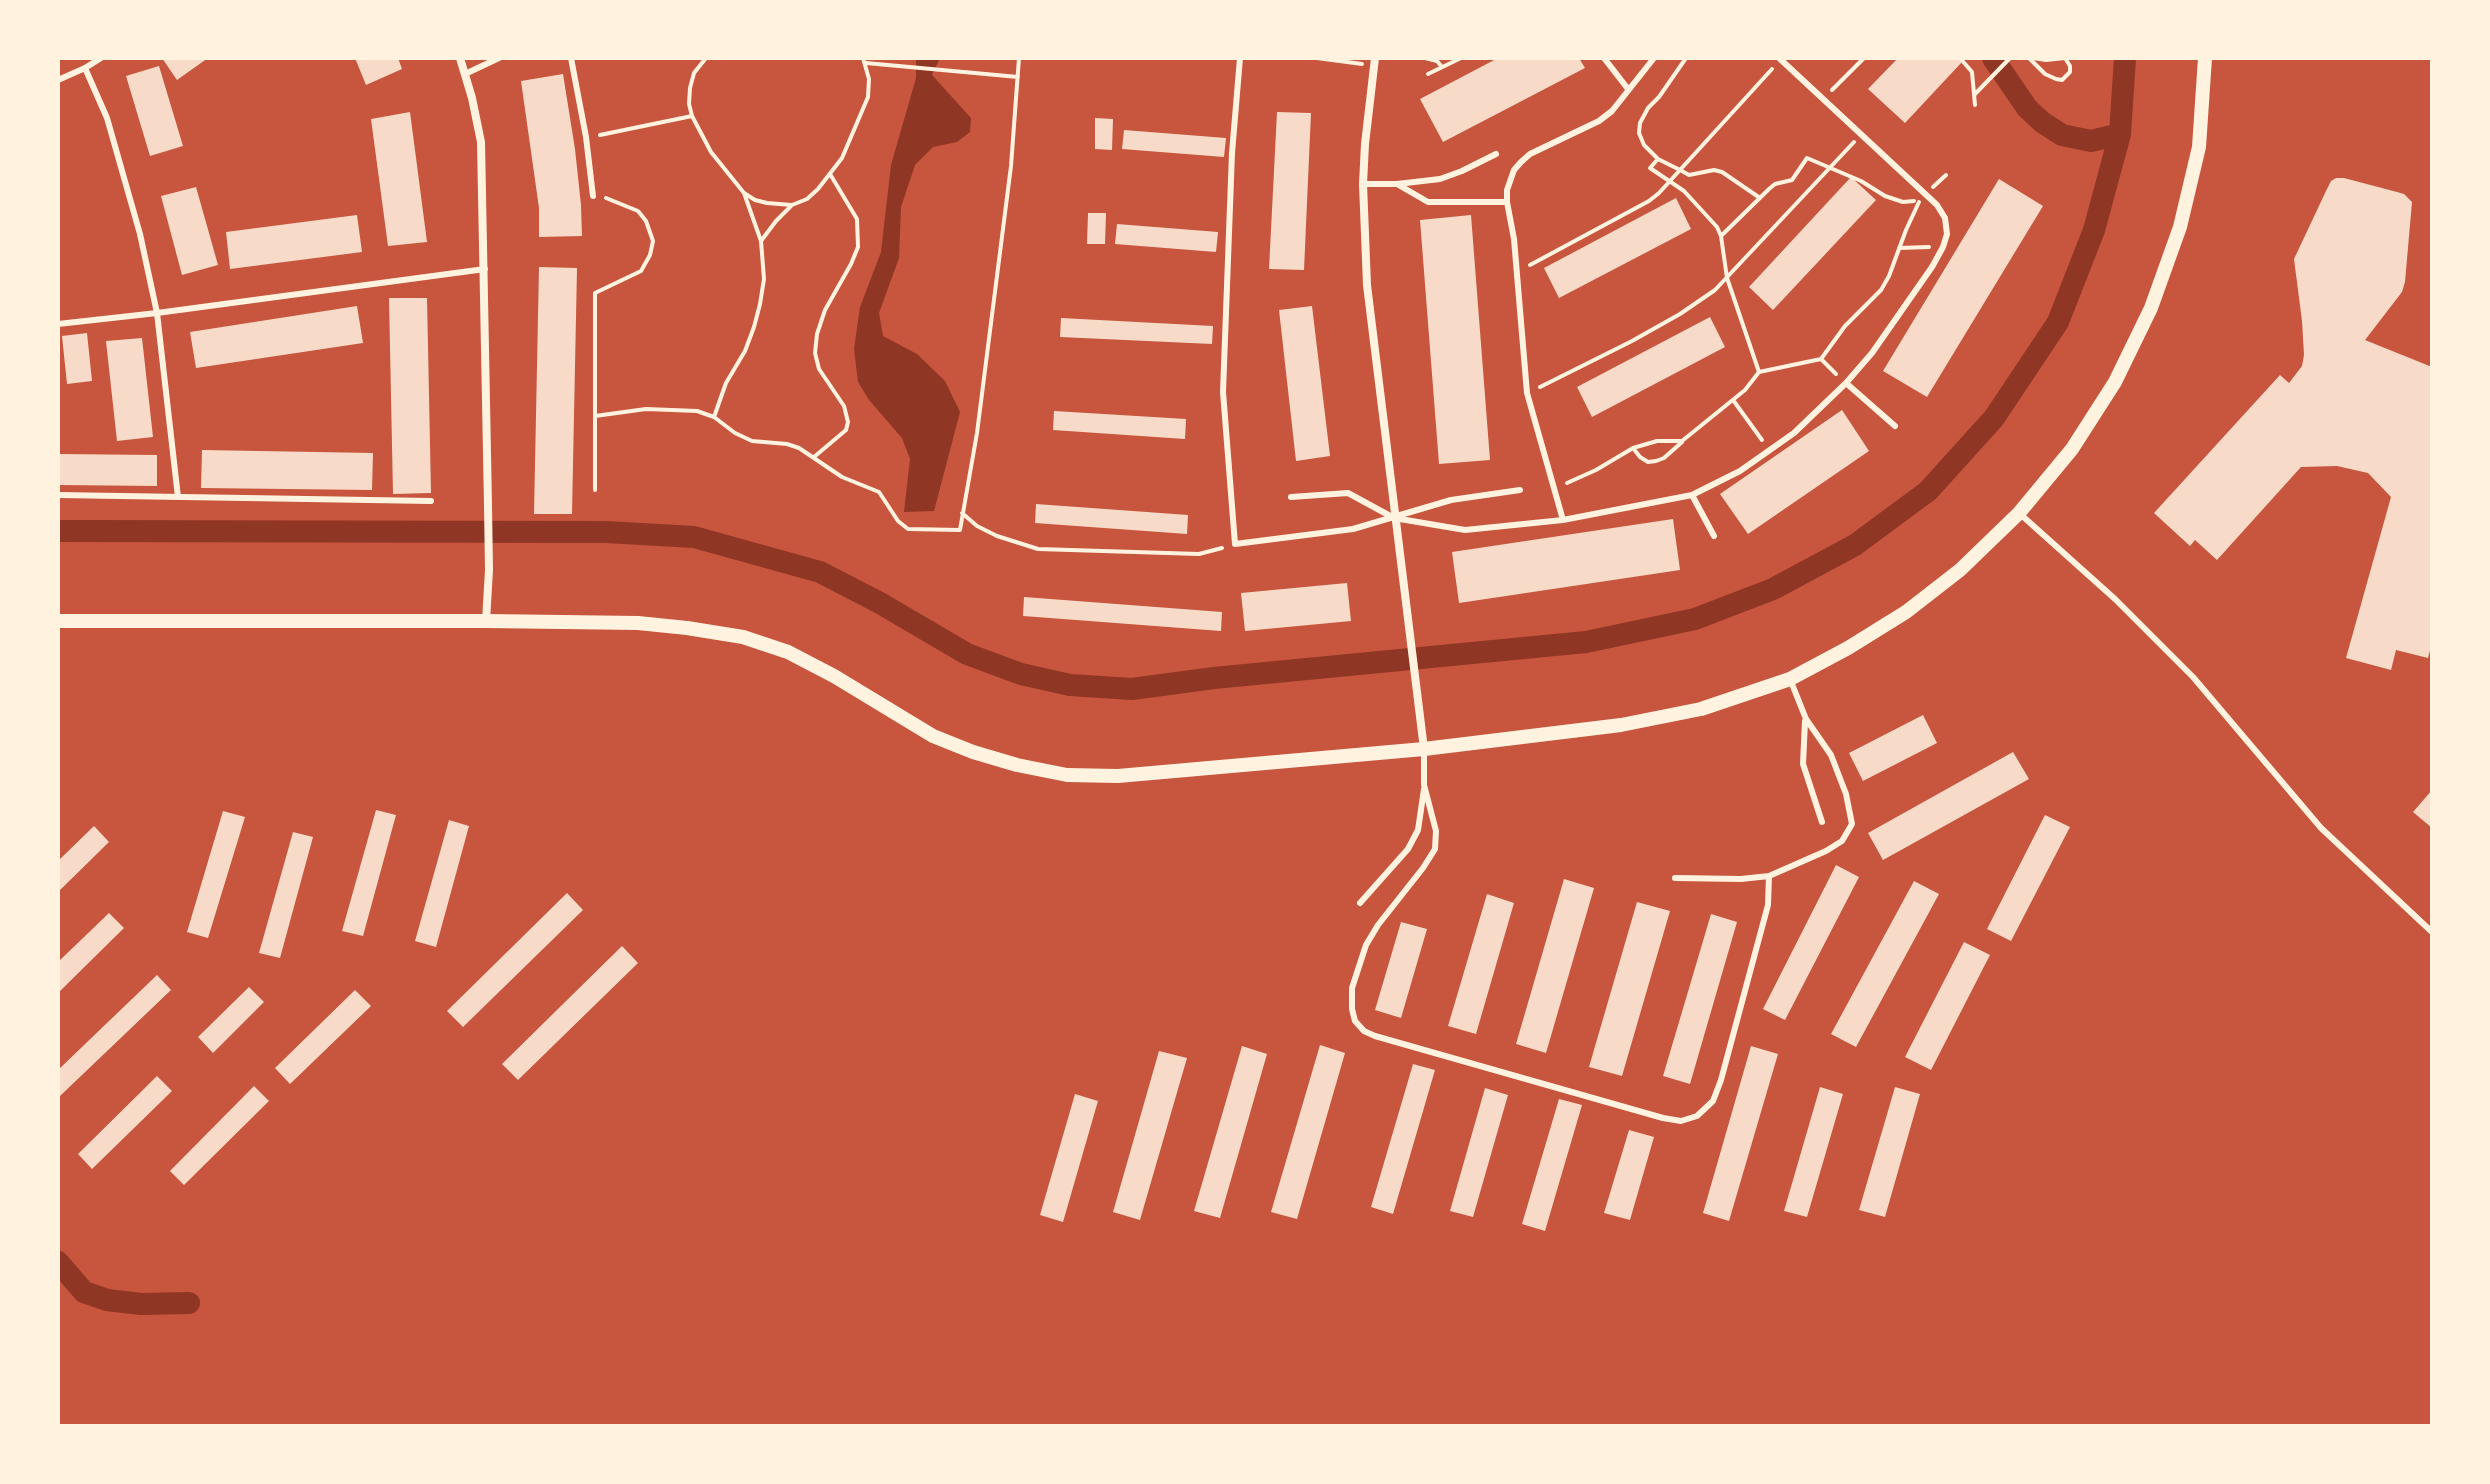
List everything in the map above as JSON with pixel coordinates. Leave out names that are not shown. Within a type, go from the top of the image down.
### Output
[{"type":"street","points":[[460,58],[481,142],[489,570],[486,621]]},
{"type":"street","points":[[58,621],[638,623],[743,637],[788,652],[933,736],[1017,765],[1067,775],[1118,776],[1424,749],[1621,725],[1701,709],[1790,679],[1906,612],[1960,570],[2019,513],[2072,449],[2115,382],[2151,308],[2180,227],[2199,147],[2205,58]]},
{"type":"street","points":[[1375,62],[1363,184],[1367,285],[1424,749]]},
{"type":"lane","points":[[58,80],[101,58]]},
{"type":"lane","points":[[465,74],[499,58]]},
{"type":"lane","points":[[571,58],[593,196]]},
{"type":"lane","points":[[1240,58],[1232,153],[1223,392],[1235,544],[1353,529],[1451,500],[1520,490]]},
{"type":"lane","points":[[1604,58],[1628,89]]},
{"type":"lane","points":[[1563,520],[1527,393],[1507,190],[1521,162],[1530,154],[1599,121],[1612,111],[1654,58]]},
{"type":"lane","points":[[1291,497],[1348,493],[1394,518],[1465,530],[1563,520],[1692,495],[1740,471],[1794,433],[1872,353],[1911,299],[1943,247],[1947,234],[1945,218],[1937,205],[1923,198],[1862,133],[1780,59]]},
{"type":"lane","points":[[85,68],[107,118],[124,172],[157,313],[178,497]]},
{"type":"lane","points":[[1363,184],[1397,184],[1447,177],[1496,154]]},
{"type":"lane","points":[[1397,184],[1428,202],[1507,202]]},
{"type":"lane","points":[[58,324],[485,269]]},
{"type":"lane","points":[[1846,383],[1895,426]]},
{"type":"lane","points":[[58,495],[431,501]]},
{"type":"lane","points":[[1692,495],[1714,536]]},
{"type":"lane","points":[[2019,513],[2115,599],[2193,677],[2321,828],[2432,932]]},
{"type":"lane","points":[[1675,878],[1741,879],[1769,876],[1842,841],[1852,824],[1846,794],[1831,755],[1806,719],[1790,679]]},
{"type":"lane","points":[[1806,719],[1803,764],[1822,822]]},
{"type":"lane","points":[[1360,903],[1408,849],[1418,830],[1424,785],[1424,749]]},
{"type":"lane","points":[[1424,785],[1436,831],[1435,849],[1366,945],[1352,988],[1355,1021],[1364,1031],[1375,1036],[1663,1118],[1681,1121],[1697,1116],[1713,1101],[1768,905],[1769,876]]},
{"type":"path","points":[[706,58],[694,73],[689,104],[711,152],[744,193],[755,200],[792,205]]},
{"type":"path","points":[[595,416],[646,409],[697,411],[714,417],[752,441],[799,448],[842,477],[879,492],[898,521],[908,529],[960,530],[977,433],[1011,166],[1019,58]]},
{"type":"path","points":[[1317,58],[1375,62]]},
{"type":"path","points":[[1425,58],[1437,61],[1442,67]]},
{"type":"path","points":[[1428,74],[1461,58]]},
{"type":"path","points":[[1686,58],[1640,123],[1639,133],[1644,145],[1658,159],[1689,175],[1714,170],[1722,172],[1760,198]]},
{"type":"path","points":[[1823,99],[1864,58]]},
{"type":"path","points":[[1960,58],[1972,72],[1975,105]]},
{"type":"path","points":[[1975,94],[2010,58]]},
{"type":"path","points":[[2031,58],[2065,58],[2070,72],[2062,80],[2056,79],[2045,74],[2031,58]]},
{"type":"path","points":[[1517,271],[1649,201],[1780,59]]},
{"type":"path","points":[[761,241],[792,205],[807,199],[842,158],[868,97],[869,79],[864,60],[939,71],[1018,77]]},
{"type":"path","points":[[586,137],[692,116]]},
{"type":"path","points":[[1527,393],[1568,375],[1680,314],[1715,290],[1862,133]]},
{"type":"path","points":[[1721,236],[1775,184],[1792,180],[1807,158],[1885,196],[1903,202],[1923,198]]},
{"type":"path","points":[[1658,159],[1650,168],[1698,203],[1721,236],[1727,278],[1759,372]]},
{"type":"path","points":[[814,457],[846,430],[848,422],[844,406],[819,369],[815,353],[825,310],[858,247],[857,219],[830,174]]},
{"type":"path","points":[[1633,448],[1648,462],[1664,458],[1745,390],[1759,372],[1821,359],[1845,326],[1881,290],[1923,198],[1946,175]]},
{"type":"path","points":[[714,417],[726,383],[745,351],[760,304],[764,279],[761,241],[744,193]]},
{"type":"path","points":[[593,196],[612,199],[638,211],[646,221],[653,241],[650,255],[641,271],[595,293],[595,490]]},
{"type":"path","points":[[1899,248],[1943,247]]},
{"type":"path","points":[[1821,359],[1846,383]]},
{"type":"path","points":[[1733,400],[1770,451]]},
{"type":"path","points":[[1555,488],[1596,470],[1633,448],[1657,441],[1682,441]]},
{"type":"path","points":[[962,513],[977,526],[997,536],[1038,549],[1199,554],[1235,544]]},
{"type":"shaded area","points":[[916,58],[984,58],[939,60],[932,75],[971,118],[970,132],[957,142],[933,147],[915,165],[901,207],[899,258],[879,313],[883,336],[917,354],[945,381],[960,412],[934,511],[904,512],[910,459],[902,438],[869,400],[858,382],[854,349],[860,307],[881,252],[891,165],[916,78]]},
{"type":"building","points":[[162,58],[208,58],[177,80]]},
{"type":"building","points":[[355,58],[398,58],[402,69],[366,85]]},
{"type":"building","points":[[1498,58],[1579,58],[1585,68],[1443,142],[1420,99]]},
{"type":"building","points":[[1898,58],[1957,58],[1962,62],[1905,123],[1868,89]]},
{"type":"building","points":[[159,66],[183,146],[150,156],[126,76]]},
{"type":"building","points":[[563,74],[575,149],[582,236],[539,237],[539,208],[521,81]]},
{"type":"building","points":[[410,112],[427,242],[388,246],[371,119]]},
{"type":"building","points":[[1277,112],[1311,113],[1304,270],[1269,269]]},
{"type":"building","points":[[1095,118],[1113,119],[1112,150],[1095,149]]},
{"type":"building","points":[[1124,130],[1226,138],[1224,157],[1122,149]]},
{"type":"building","points":[[1851,177],[1876,200],[1773,310],[1749,287]]},
{"type":"building","points":[[2336,178],[2404,194],[2412,202],[2402,292],[2365,340],[2432,367],[2432,643],[2428,658],[2396,650],[2391,670],[2346,658],[2391,497],[2368,473],[2337,466],[2301,467],[2217,560],[2195,540],[2190,546],[2154,513],[2280,375],[2289,383],[2302,366],[2302,321],[2294,259],[2331,181]]},
{"type":"building","points":[[1999,179],[2043,206],[1927,397],[1883,371]]},
{"type":"building","points":[[196,187],[218,265],[182,275],[161,196]]},
{"type":"building","points":[[1676,198],[1691,229],[1559,298],[1544,268]]},
{"type":"building","points":[[1088,213],[1106,213],[1105,244],[1087,244]]},
{"type":"building","points":[[357,215],[362,252],[230,269],[226,232]]},
{"type":"building","points":[[1471,215],[1490,460],[1439,464],[1420,220]]},
{"type":"building","points":[[1117,224],[1218,232],[1216,252],[1115,244]]},
{"type":"building","points":[[539,267],[577,268],[572,514],[534,514]]},
{"type":"building","points":[[389,298],[427,298],[431,493],[393,494]]},
{"type":"building","points":[[357,306],[363,343],[196,368],[190,332]]},
{"type":"building","points":[[1312,306],[1330,456],[1296,461],[1279,310]]},
{"type":"building","points":[[1710,317],[1725,347],[1592,417],[1577,387]]},
{"type":"building","points":[[1061,318],[1213,326],[1212,344],[1060,337]]},
{"type":"building","points":[[87,333],[92,381],[67,384],[62,336]]},
{"type":"building","points":[[142,338],[153,437],[117,441],[106,341]]},
{"type":"building","points":[[1842,410],[1869,451],[1748,534],[1720,494]]},
{"type":"building","points":[[1054,411],[1186,419],[1185,439],[1053,430]]},
{"type":"building","points":[[202,450],[373,453],[372,490],[201,488]]},
{"type":"building","points":[[58,454],[157,455],[157,486],[58,485]]},
{"type":"building","points":[[1036,504],[1188,515],[1187,534],[1035,523]]},
{"type":"building","points":[[1673,519],[1680,570],[1459,603],[1452,552]]},
{"type":"building","points":[[1347,583],[1351,621],[1245,631],[1241,593]]},
{"type":"building","points":[[1024,597],[1222,612],[1221,631],[1023,616]]},
{"type":"building","points":[[1923,715],[1937,743],[1863,781],[1849,753]]},
{"type":"building","points":[[2013,752],[2029,779],[1883,860],[1868,833]]},
{"type":"building","points":[[2432,790],[2432,828],[2413,812]]},
{"type":"building","points":[[376,810],[396,815],[363,936],[342,931]]},
{"type":"building","points":[[223,811],[245,817],[208,938],[187,932]]},
{"type":"building","points":[[2045,815],[2070,827],[2011,941],[1987,929]]},
{"type":"building","points":[[449,820],[469,826],[436,947],[415,941]]},
{"type":"building","points":[[94,826],[109,842],[58,892],[58,861]]},
{"type":"building","points":[[293,832],[313,837],[280,958],[259,953]]},
{"type":"building","points":[[1836,865],[1859,877],[1785,1020],[1763,1009]]},
{"type":"building","points":[[1564,879],[1594,888],[1546,1053],[1516,1044]]},
{"type":"building","points":[[1914,881],[1939,894],[1856,1047],[1831,1034]]},
{"type":"building","points":[[567,893],[583,910],[463,1027],[447,1011]]},
{"type":"building","points":[[1487,894],[1514,903],[1476,1034],[1448,1026]]},
{"type":"building","points":[[1637,902],[1670,911],[1622,1076],[1589,1067]]},
{"type":"building","points":[[109,913],[124,928],[58,993],[58,962]]},
{"type":"building","points":[[1711,914],[1737,922],[1690,1084],[1663,1076]]},
{"type":"building","points":[[1401,922],[1427,929],[1401,1018],[1375,1010]]},
{"type":"building","points":[[1964,942],[1990,955],[1931,1070],[1905,1057]]},
{"type":"building","points":[[622,946],[638,963],[518,1080],[502,1064]]},
{"type":"building","points":[[157,975],[171,990],[60,1096],[58,1070]]},
{"type":"building","points":[[249,987],[264,1002],[213,1053],[198,1037]]},
{"type":"building","points":[[355,990],[371,1006],[290,1084],[275,1068]]},
{"type":"building","points":[[1320,1045],[1345,1053],[1297,1219],[1271,1212]]},
{"type":"building","points":[[1242,1046],[1267,1054],[1220,1218],[1194,1211]]},
{"type":"building","points":[[1751,1046],[1778,1054],[1729,1221],[1703,1213]]},
{"type":"building","points":[[1159,1051],[1187,1058],[1140,1220],[1113,1212]]},
{"type":"building","points":[[1413,1064],[1435,1070],[1393,1214],[1371,1207]]},
{"type":"building","points":[[157,1076],[172,1091],[92,1169],[78,1154]]},
{"type":"building","points":[[254,1086],[269,1101],[184,1185],[170,1171]]},
{"type":"building","points":[[1820,1087],[1843,1094],[1807,1217],[1784,1211]]},
{"type":"building","points":[[1895,1087],[1920,1094],[1885,1217],[1859,1210]]},
{"type":"building","points":[[1485,1088],[1508,1095],[1473,1217],[1450,1211]]},
{"type":"building","points":[[1075,1094],[1098,1101],[1063,1222],[1040,1215]]},
{"type":"building","points":[[1559,1099],[1582,1105],[1545,1231],[1522,1224]]},
{"type":"building","points":[[1629,1130],[1654,1137],[1630,1220],[1604,1213]]},
{"type":"waterway","points":[[1993,58],[2027,108],[2062,135],[2091,141],[2120,134]]},
{"type":"waterway","points":[[58,531],[606,532],[694,537],[820,572],[967,654],[1021,674],[1070,685],[1132,689],[1214,678],[1586,642],[1695,619],[1773,589],[1855,545],[1928,491],[1994,418],[2058,322],[2094,230],[2120,134],[2125,58]]},
{"type":"waterway","points":[[58,1262],[84,1292],[107,1300],[141,1304],[189,1303]]}]
